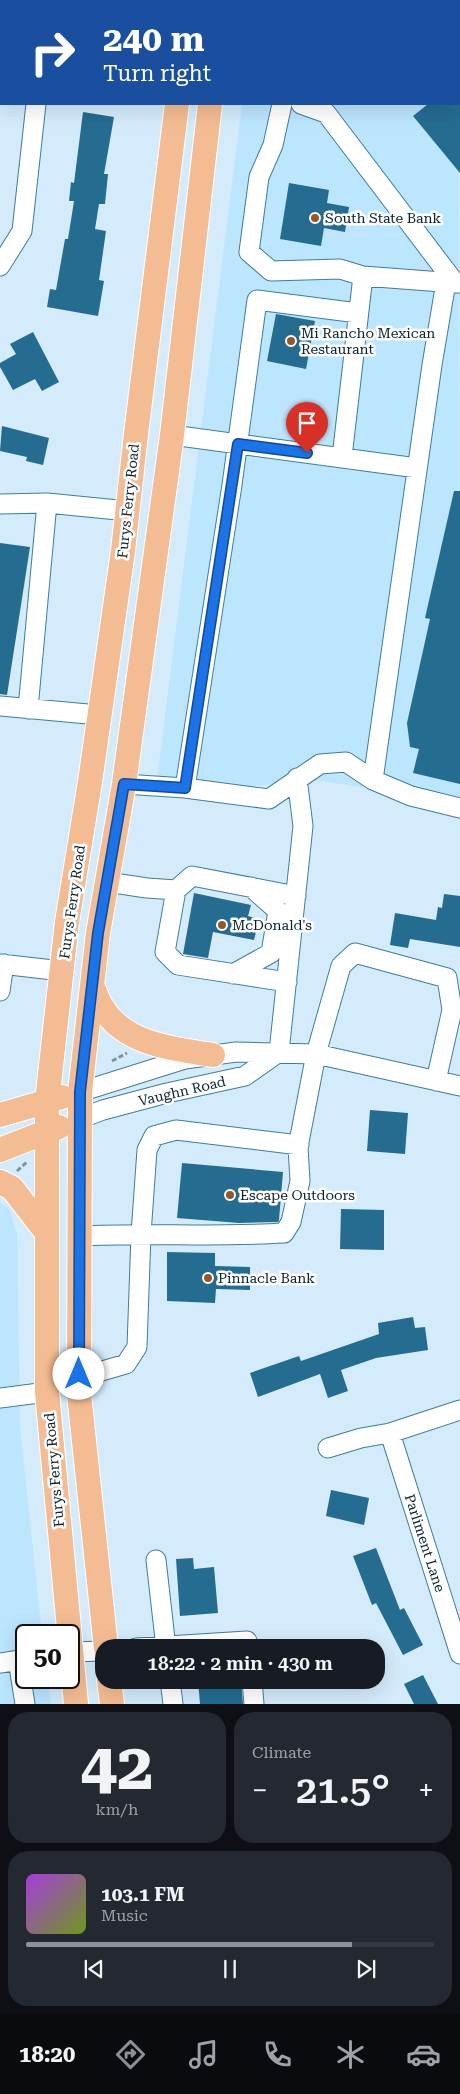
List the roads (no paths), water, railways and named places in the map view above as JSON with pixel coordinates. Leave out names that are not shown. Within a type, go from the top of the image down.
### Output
[{"type":"main road","name":"Furys Ferry Road","points":[[68,1624],[47,1392],[47,1102],[62,972],[128,511],[177,105]]},
{"type":"main road","points":[[104,1639],[78,1394],[80,1092],[98,933],[124,784],[172,435],[210,105]]},
{"type":"main road","points":[[92,986],[102,1008],[123,1030],[158,1046],[213,1055]]},
{"type":"main road","points":[[0,1115],[80,1092]]},
{"type":"main road","points":[[0,1150],[79,1120]]},
{"type":"main road","points":[[0,1182],[12,1188],[46,1232]]},
{"type":"main road","name":"Furys Ferry Road","points":[[74,1689],[76,1704]]},
{"type":"main road","points":[[110,1689],[112,1704]]},
{"type":"street","points":[[0,266],[22,231],[36,105]]},
{"type":"street","points":[[282,105],[274,145],[259,177],[249,252],[271,271],[340,270],[363,276],[454,283]]},
{"type":"street","points":[[304,105],[326,113],[454,283],[417,468],[373,780]]},
{"type":"street","points":[[342,457],[363,276]]},
{"type":"street","points":[[185,788],[238,444],[257,300],[358,313]]},
{"type":"street","points":[[172,435],[417,468]]},
{"type":"street","points":[[0,504],[47,504],[128,511]]},
{"type":"street","points":[[28,708],[47,504]]},
{"type":"street","points":[[0,706],[99,715]]},
{"type":"street","points":[[124,784],[185,788],[269,799],[320,764],[346,762],[373,780],[411,796],[460,808]]},
{"type":"street","points":[[280,1052],[303,826],[298,778]]},
{"type":"street","points":[[287,982],[178,965],[165,952],[176,890],[192,876],[296,896]]},
{"type":"street","points":[[107,882],[176,890]]},
{"type":"street","points":[[233,974],[271,953],[278,911],[251,887]]},
{"type":"street","points":[[79,1236],[284,1234],[287,1231],[291,1222],[300,1181],[299,1145],[316,1054],[341,966],[355,953],[447,978],[452,1010],[436,1081]]},
{"type":"street","points":[[0,991],[2,964],[62,972]]},
{"type":"street","name":"Vaughn Road","points":[[80,1092],[185,1059],[236,1052],[316,1054],[460,1086]]},
{"type":"street","name":"Vaughn Road","points":[[79,1120],[103,1110],[167,1093],[245,1076],[280,1052]]},
{"type":"street","points":[[79,1374],[102,1371],[126,1364],[137,1347],[141,1234],[147,1150],[154,1136],[176,1130],[299,1145]]},
{"type":"street","points":[[0,1398],[47,1392]]},
{"type":"street","points":[[328,1448],[361,1438],[390,1433],[460,1410]]},
{"type":"street","name":"Parliment Lane","points":[[390,1433],[460,1654]]},
{"type":"street","points":[[156,1560],[165,1639]]},
{"type":"street","points":[[80,1651],[95,1650]]},
{"type":"street","points":[[21,1689],[24,1704]]},
{"type":"street","points":[[171,1689],[172,1704]]},
{"type":"street","points":[[253,1689],[254,1704]]},
{"type":"place","name":"South State Bank","points":[[315,218]]},
{"type":"place","name":"Mi Rancho Mexican Restaurant","points":[[291,341]]},
{"type":"place","name":"McDonald's","points":[[222,925]]},
{"type":"place","name":"Escape Outdoors","points":[[230,1195]]},
{"type":"place","name":"Pinnacle Bank","points":[[208,1278]]}]
